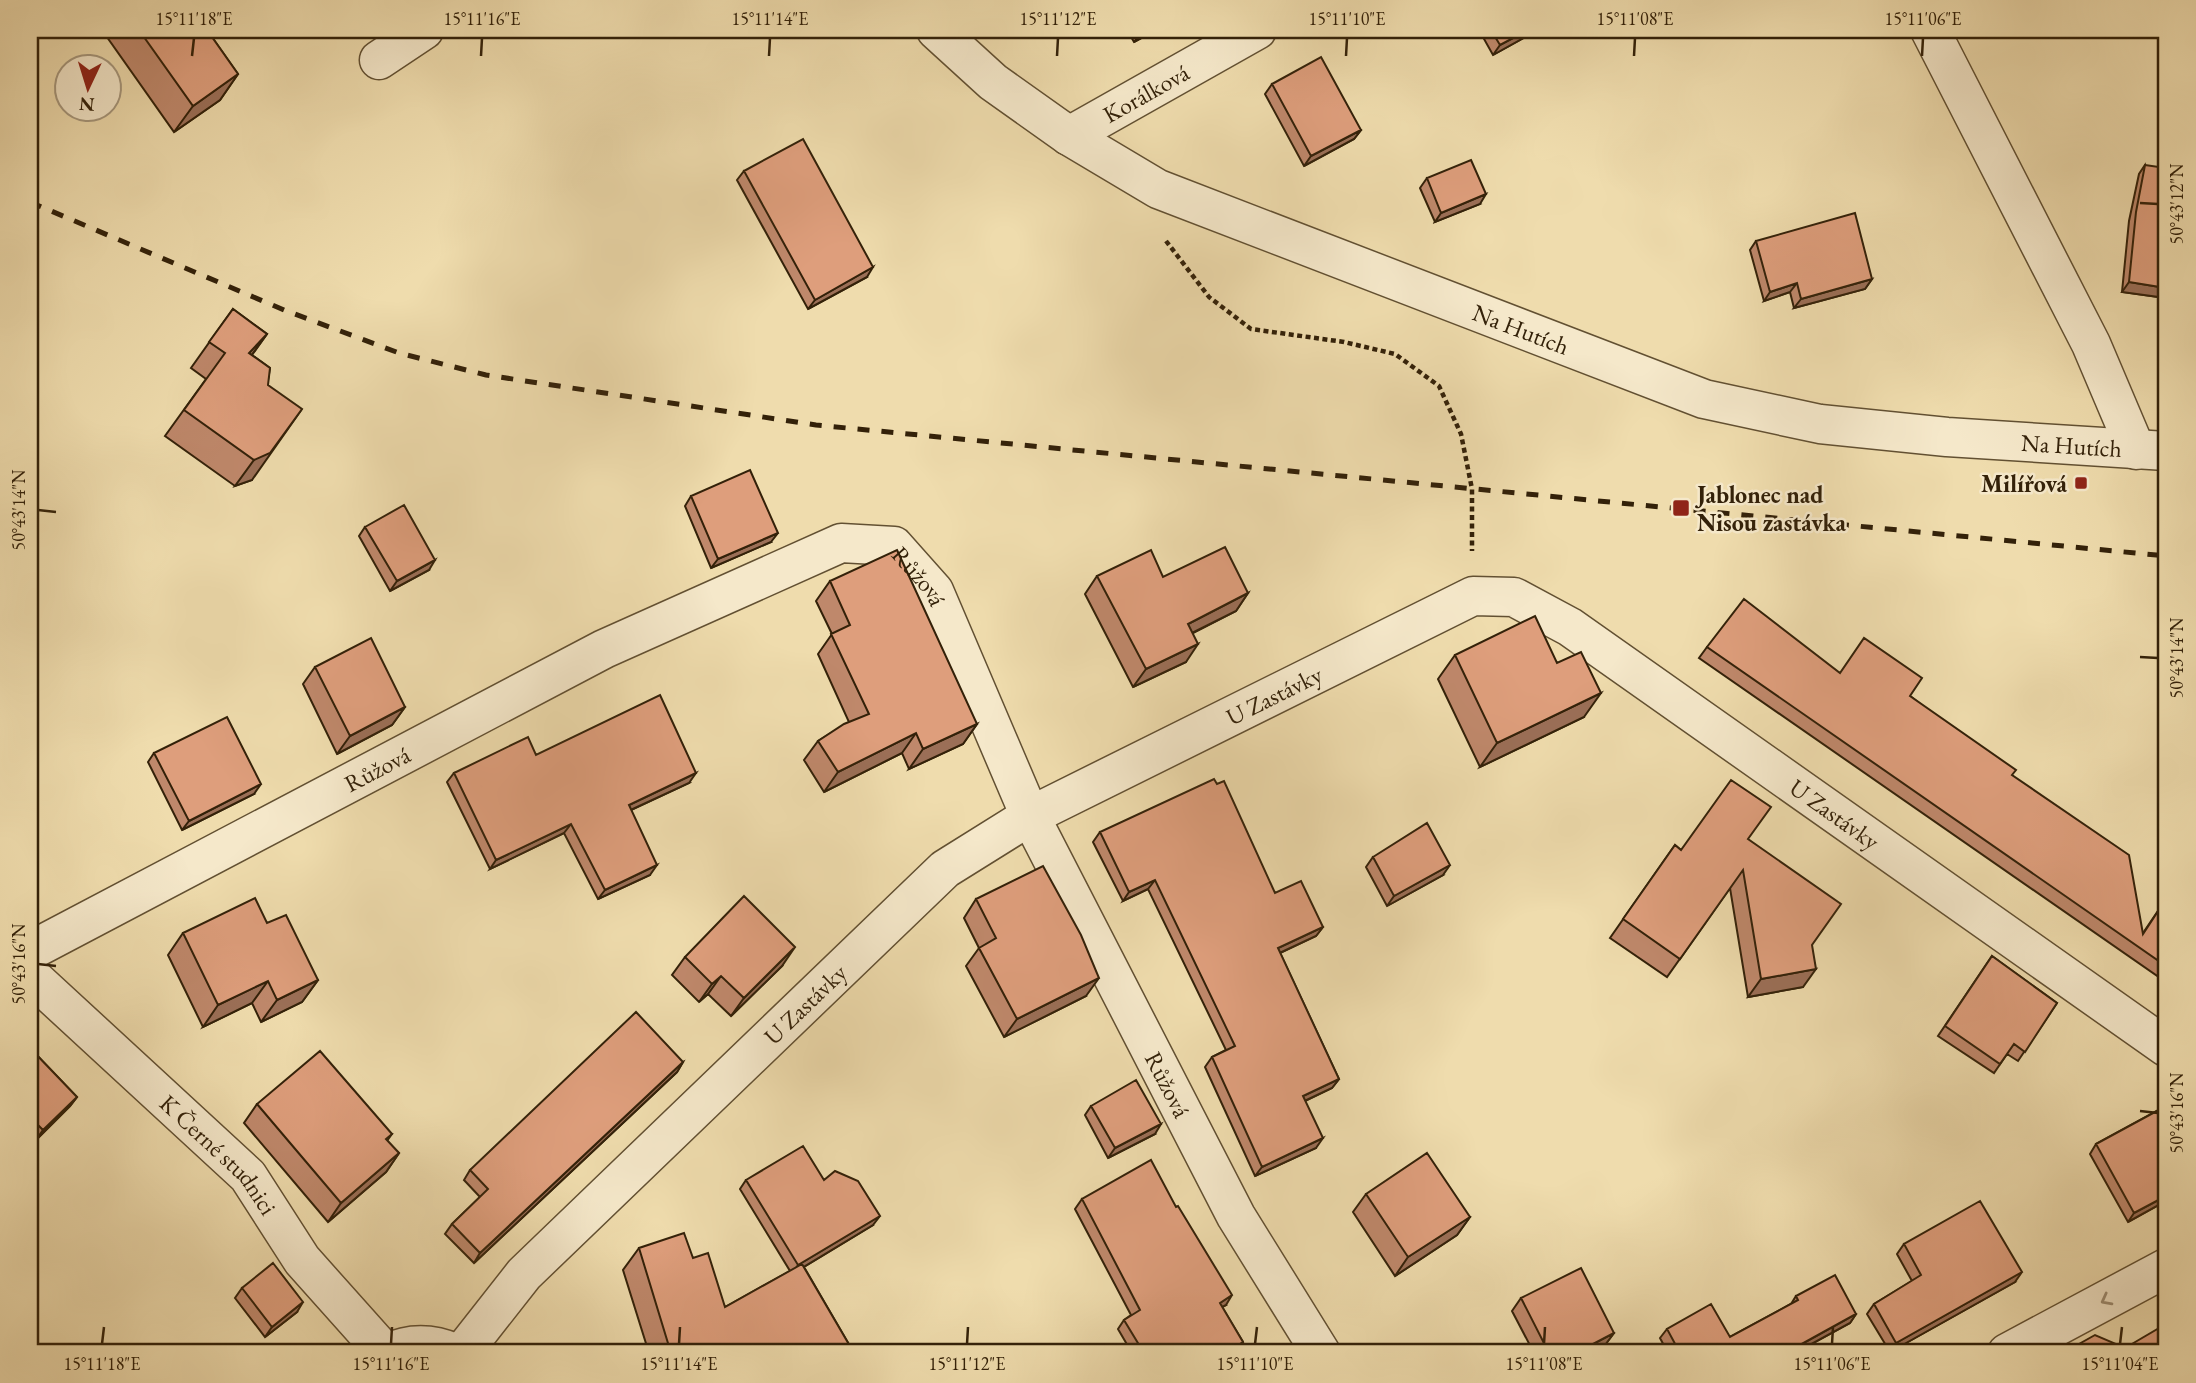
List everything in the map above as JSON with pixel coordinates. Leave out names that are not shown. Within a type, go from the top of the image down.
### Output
[{"type":"street","points":[[379,60],[425,30]]},
{"type":"street","name":"Na Hutích","points":[[936,30],[993,82],[1069,136],[1158,189],[1704,399],[1820,424],[1947,437],[2151,450]]},
{"type":"street","name":"Korálková","points":[[1069,136],[1257,30]]},
{"type":"street","points":[[1930,30],[2091,344],[2151,450]]},
{"type":"street","name":"Růžová","points":[[30,951],[604,649],[841,543],[894,546],[934,591],[1030,816],[1236,1216],[1321,1353]]},
{"type":"street","name":"U Zastávky","points":[[462,1353],[524,1274],[945,869],[1030,816],[1473,596],[1514,597],[1570,627],[2166,1047]]},
{"type":"street","name":"K Černé studnici","points":[[30,975],[248,1176],[302,1260],[387,1353]]},
{"type":"street","points":[[2007,1353],[2166,1268]]},
{"type":"street","points":[[387,1353],[414,1345],[429,1345],[455,1353]]},
{"type":"path","points":[[1163,236],[1209,297],[1251,329],[1344,342],[1395,354],[1439,386],[1461,434],[1472,489],[1473,596]]},
{"type":"building","points":[[139,30],[207,30],[238,74],[193,106]]},
{"type":"building","points":[[1491,30],[1528,30],[1500,45]]},
{"type":"building","points":[[1321,57],[1361,130],[1311,156],[1272,84]]},
{"type":"building","points":[[803,139],[873,267],[815,300],[744,171]]},
{"type":"building","points":[[1471,160],[1486,194],[1441,213],[1427,178]]},
{"type":"building","points":[[2145,165],[2166,168],[2166,288],[2129,282],[2136,212]]},
{"type":"building","points":[[1855,213],[1872,279],[1801,299],[1797,283],[1770,292],[1756,241]]},
{"type":"building","points":[[233,309],[267,334],[249,353],[270,368],[268,385],[302,409],[270,453],[254,460],[184,410],[225,353],[209,342]]},
{"type":"building","points":[[750,470],[778,533],[718,559],[691,496]]},
{"type":"building","points":[[404,505],[435,560],[397,581],[365,527]]},
{"type":"building","points":[[1225,547],[1248,593],[1188,624],[1198,644],[1146,669],[1097,576],[1151,550],[1163,577]]},
{"type":"building","points":[[897,550],[977,724],[923,749],[916,733],[838,772],[818,741],[844,724],[869,714],[831,634],[850,625],[830,581]]},
{"type":"building","points":[[1744,599],[1840,673],[1864,638],[1922,678],[1910,696],[2016,770],[2012,775],[2129,855],[2143,934],[2166,899],[2166,966],[1707,647]]},
{"type":"building","points":[[1535,616],[1557,663],[1581,652],[1601,693],[1497,743],[1455,655]]},
{"type":"building","points":[[371,638],[405,707],[350,736],[315,667]]},
{"type":"building","points":[[660,695],[696,773],[629,805],[657,865],[605,890],[571,824],[496,860],[454,773],[528,737],[536,755]]},
{"type":"building","points":[[227,717],[261,784],[189,821],[154,753]]},
{"type":"building","points":[[1214,779],[1217,784],[1224,781],[1275,893],[1301,881],[1323,927],[1278,948],[1339,1079],[1303,1096],[1323,1138],[1262,1167],[1212,1057],[1235,1046],[1155,880],[1129,892],[1100,832]]},
{"type":"building","points":[[1731,780],[1771,807],[1748,839],[1841,904],[1812,945],[1816,969],[1761,979],[1743,870],[1680,959],[1623,919],[1675,845],[1681,850]]},
{"type":"building","points":[[1427,823],[1450,865],[1394,896],[1373,857]]},
{"type":"building","points":[[1043,866],[1081,935],[1099,978],[1017,1019],[979,948],[996,938],[976,899]]},
{"type":"building","points":[[744,896],[795,947],[744,998],[721,976],[712,984],[685,957]]},
{"type":"building","points":[[255,898],[267,923],[286,915],[318,980],[277,1000],[268,981],[218,1005],[183,933]]},
{"type":"building","points":[[1992,956],[2057,1003],[2025,1052],[2014,1044],[2000,1064],[1945,1026]]},
{"type":"building","points":[[636,1012],[683,1062],[480,1253],[452,1224],[488,1189],[470,1170]]},
{"type":"building","points":[[30,1048],[77,1097],[43,1130],[30,1117]]},
{"type":"building","points":[[320,1051],[392,1134],[386,1139],[399,1153],[341,1203],[257,1104]]},
{"type":"building","points":[[1136,1080],[1161,1124],[1115,1148],[1091,1106]]},
{"type":"building","points":[[2166,1106],[2166,1196],[2134,1213],[2096,1144]]},
{"type":"building","points":[[803,1146],[824,1180],[835,1171],[858,1181],[880,1216],[798,1265],[746,1180]]},
{"type":"building","points":[[1427,1153],[1470,1217],[1408,1257],[1366,1194]]},
{"type":"building","points":[[1151,1160],[1176,1207],[1178,1206],[1232,1295],[1220,1303],[1243,1342],[1225,1353],[1144,1353],[1124,1320],[1140,1310],[1082,1199]]},
{"type":"building","points":[[1980,1201],[2022,1272],[1896,1343],[1874,1304],[1921,1275],[1904,1244]]},
{"type":"building","points":[[684,1233],[693,1258],[708,1253],[725,1307],[802,1264],[854,1353],[671,1353],[639,1248]]},
{"type":"building","points":[[273,1263],[303,1302],[272,1327],[242,1288]]},
{"type":"building","points":[[1581,1268],[1614,1333],[1591,1345],[1595,1353],[1549,1353],[1521,1298]]},
{"type":"building","points":[[1835,1275],[1856,1314],[1788,1353],[1680,1353],[1667,1329],[1711,1304],[1730,1337],[1798,1300],[1796,1296]]},
{"type":"building","points":[[2166,1324],[2166,1353],[2063,1353],[2095,1335],[2125,1348]]},
{"type":"railway","points":[[30,202],[284,310],[399,353],[486,375],[816,425],[2166,556]]},
{"type":"place","name":"Milířová","points":[[2081,483]]},
{"type":"place","name":"Jablonec nad Nisou zastávka","points":[[1681,508]]}]
